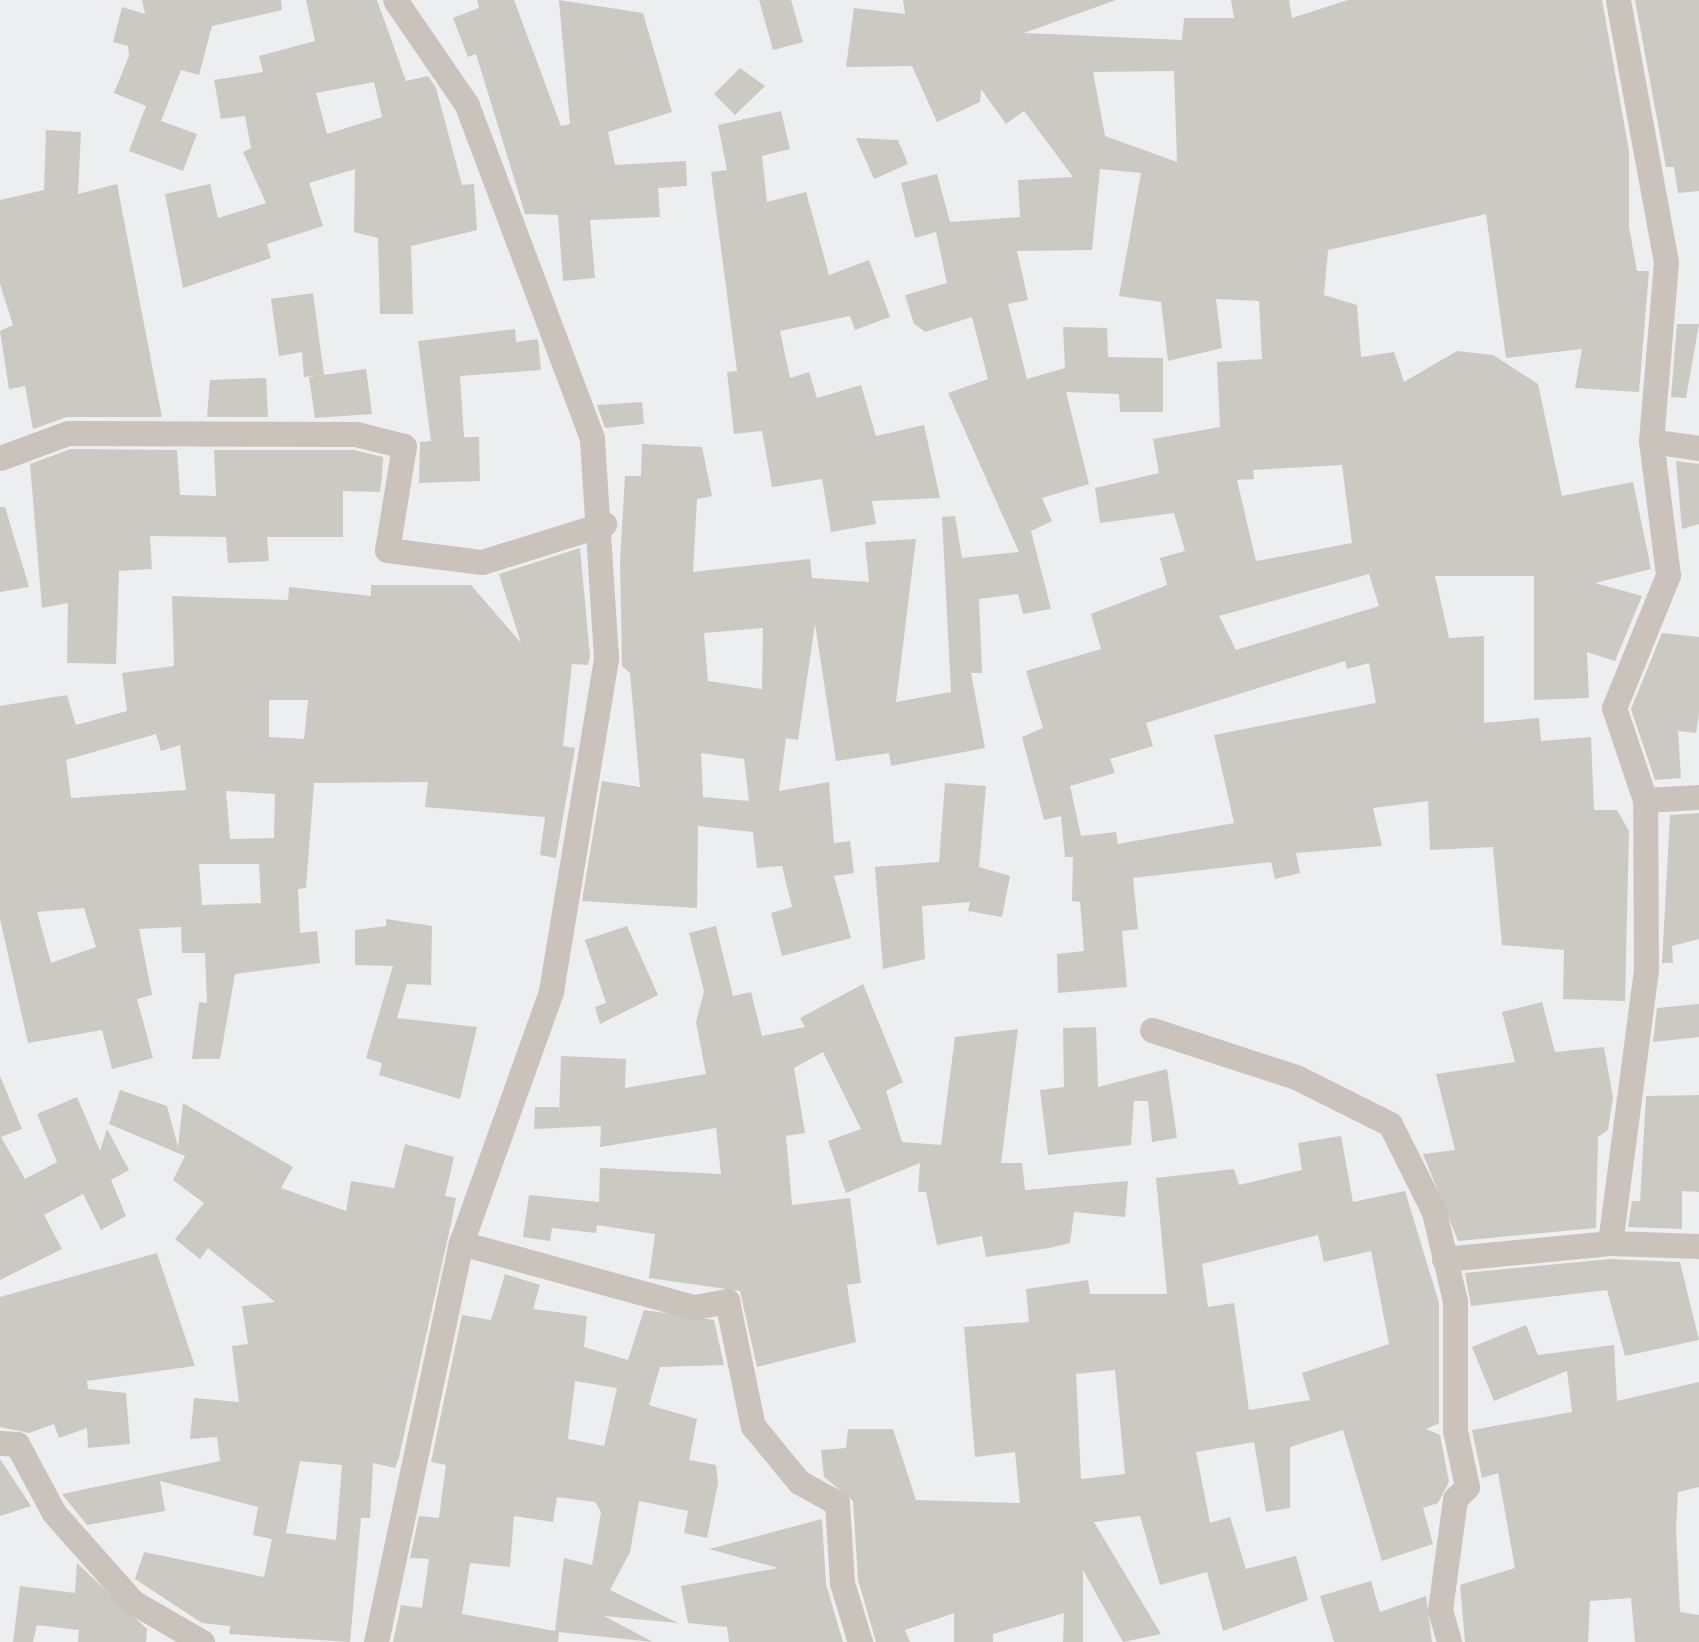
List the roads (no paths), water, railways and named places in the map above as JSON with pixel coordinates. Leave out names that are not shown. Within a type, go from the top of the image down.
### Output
[{"type":"street","points":[[376,1642],[462,1243],[551,991],[606,657],[604,524],[592,438],[467,105],[394,0]]},
{"type":"street","points":[[1610,1243],[1646,969],[1645,800],[1614,708],[1668,574],[1651,441],[1666,262],[1618,0]]},
{"type":"street","points":[[0,458],[68,433],[356,434],[404,446],[387,550],[482,562],[604,524]]},
{"type":"street","points":[[1651,441],[1699,448]]},
{"type":"street","points":[[1645,800],[1699,797]]},
{"type":"street","points":[[1152,1030],[1296,1077],[1390,1124],[1434,1212],[1444,1259],[1467,1487],[1455,1499],[1440,1610],[1449,1642]]},
{"type":"street","points":[[462,1243],[694,1308],[727,1301],[752,1426],[798,1482],[837,1503],[842,1583],[860,1642]]},
{"type":"street","points":[[1444,1259],[1610,1243],[1699,1246]]},
{"type":"street","points":[[0,1442],[16,1444],[54,1513],[133,1602],[202,1642]]}]
